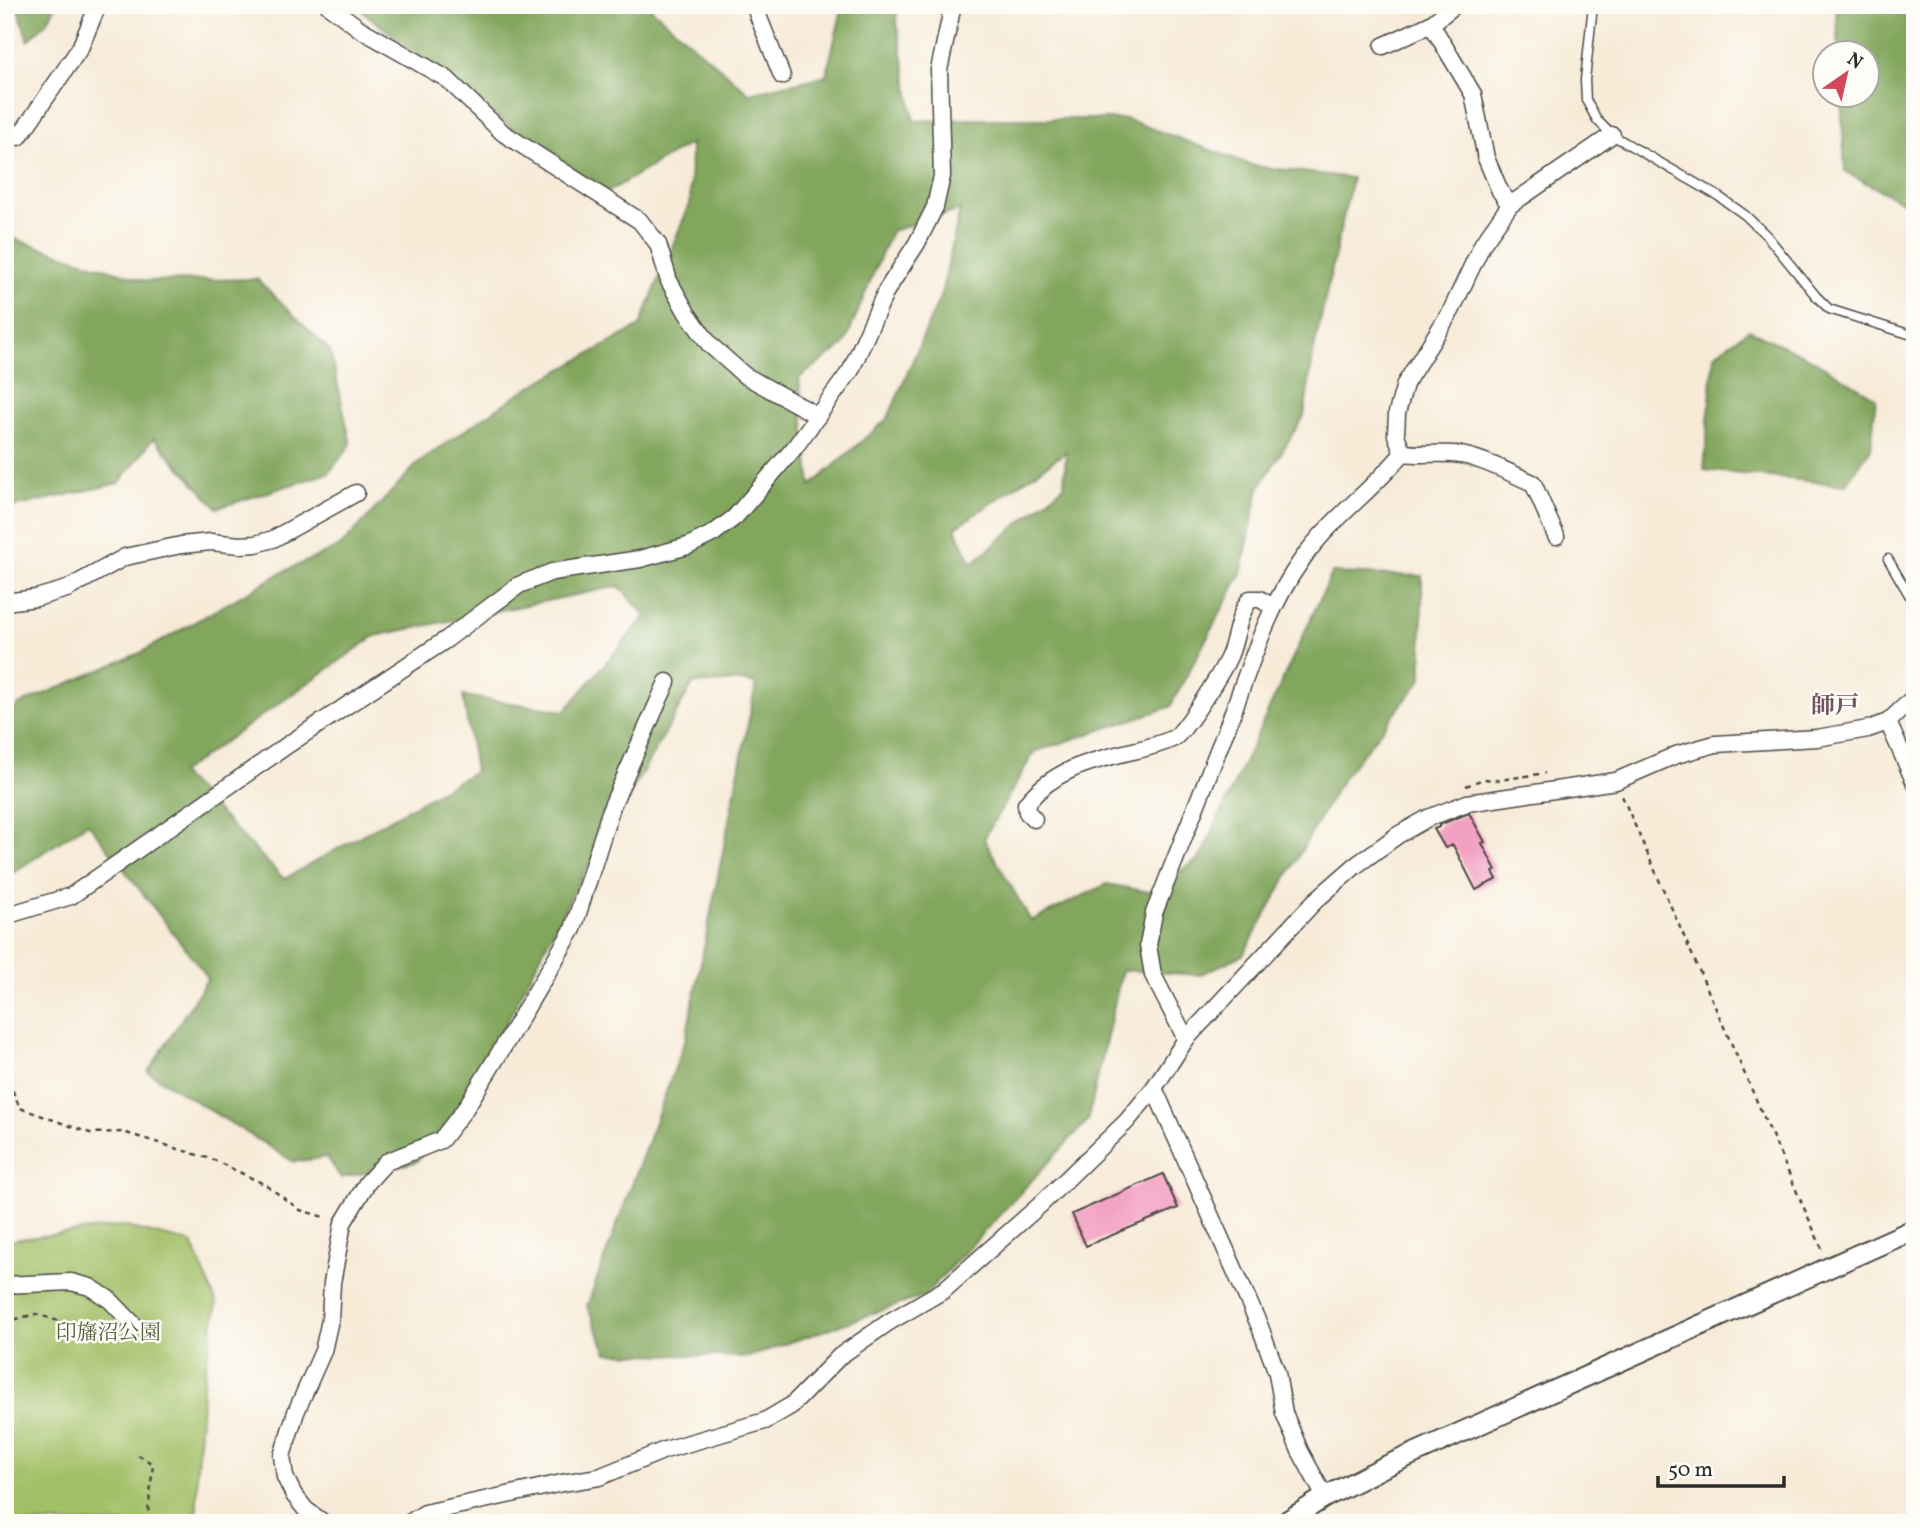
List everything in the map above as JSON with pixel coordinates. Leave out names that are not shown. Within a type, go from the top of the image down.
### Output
[{"type":"street","points":[[19,137],[80,48],[98,5]]},
{"type":"street","points":[[328,5],[360,29],[447,79],[503,133],[640,221],[658,244],[668,281],[710,345],[744,375],[818,416]]},
{"type":"street","points":[[757,5],[757,13],[782,76]]},
{"type":"street","points":[[5,916],[71,896],[289,744],[447,639],[519,585],[552,572],[640,559],[688,546],[714,533],[735,517],[818,416],[851,370],[886,291],[917,243],[935,207],[942,176],[939,70],[953,5]]},
{"type":"street","points":[[1383,46],[1431,24],[1455,5]]},
{"type":"street","points":[[1431,24],[1473,94],[1486,158],[1500,191],[1510,205]]},
{"type":"street","points":[[1403,453],[1396,435],[1397,413],[1405,384],[1451,311],[1483,243],[1510,205],[1612,135]]},
{"type":"street","points":[[1403,453],[1426,456],[1455,454],[1494,466],[1533,483],[1556,536]]},
{"type":"street","points":[[1186,1039],[1153,975],[1148,945],[1154,914],[1273,607],[1302,558],[1403,453]]},
{"type":"street","points":[[5,602],[36,598],[67,589],[125,557],[181,545],[211,542],[256,544],[273,539],[356,493]]},
{"type":"street","points":[[1034,818],[1027,812],[1026,804],[1035,792],[1054,777],[1079,764],[1145,748],[1175,737],[1189,722],[1230,656],[1244,607],[1250,599],[1260,599],[1273,607]]},
{"type":"street","points":[[324,1523],[306,1510],[294,1495],[285,1478],[282,1456],[296,1412],[323,1351],[330,1320],[332,1283],[343,1223],[367,1183],[386,1162],[441,1140],[465,1109],[515,1028],[573,929],[612,806],[667,682]]},
{"type":"street","points":[[409,1523],[425,1513],[599,1477],[665,1450],[765,1421],[792,1405],[840,1356],[888,1322],[944,1290],[1040,1205],[1126,1121],[1154,1088],[1186,1039],[1315,901],[1355,866],[1398,835],[1428,818],[1467,803],[1616,781],[1676,755],[1715,744],[1817,738],[1868,729],[1888,722],[1915,696]]},
{"type":"street","points":[[1888,722],[1915,783]]},
{"type":"street","points":[[1154,1088],[1260,1328],[1277,1373],[1284,1413],[1300,1451],[1325,1497]]},
{"type":"street","points":[[1284,1523],[1325,1497],[1384,1466],[1915,1229]]},
{"type":"street","points":[[5,1285],[71,1282],[90,1287],[110,1300],[135,1326]]},
{"type":"lane","points":[[1593,5],[1585,80],[1586,100],[1597,120],[1612,135],[1718,196],[1745,215],[1767,236],[1829,309],[1915,336]]},
{"type":"lane","points":[[1888,559],[1915,605]]},
{"type":"path","points":[[1616,781],[1830,1267]]},
{"type":"path","points":[[5,1089],[11,1087],[20,1108],[90,1133],[123,1132],[214,1160],[266,1185],[300,1210],[343,1223]]},
{"type":"path","points":[[5,1322],[36,1314],[116,1339]]},
{"type":"path","points":[[138,1455],[153,1464],[147,1523]]},
{"type":"green space","points":[[17,5],[56,5],[48,21],[28,41]]},
{"type":"green space","points":[[355,5],[647,5],[749,93],[826,76],[843,5],[900,5],[896,18],[914,121],[1126,119],[1254,166],[1352,178],[1314,349],[1304,416],[1259,488],[1241,574],[1170,707],[1034,752],[984,839],[1031,921],[1107,884],[1149,892],[1200,858],[1332,573],[1422,576],[1422,679],[1340,782],[1243,955],[1199,975],[1122,970],[1088,1120],[924,1296],[748,1357],[607,1353],[587,1306],[686,1038],[756,684],[741,681],[693,684],[567,904],[472,1091],[416,1162],[341,1178],[327,1157],[294,1162],[148,1072],[208,978],[88,823],[5,878],[5,721],[18,705],[140,653],[285,571],[341,546],[420,461],[521,392],[640,326],[690,203],[691,143],[601,196]],"holes":[[[960,210],[941,295],[888,418],[811,486],[799,378],[844,345],[891,231]],[[1066,452],[1064,486],[972,563],[955,528]],[[619,586],[646,616],[565,711],[463,696],[475,771],[284,879],[180,773],[375,636]]]},
{"type":"green space","points":[[1836,5],[1915,5],[1915,208],[1845,172],[1842,108],[1882,108],[1882,38],[1838,38]]},
{"type":"green space","points":[[5,236],[145,281],[257,279],[330,351],[351,444],[329,473],[217,508],[154,438],[119,483],[5,509]]},
{"type":"green space","points":[[1749,330],[1811,359],[1876,398],[1871,449],[1845,485],[1704,470],[1714,355]]},
{"type":"green space","name":"印旛沼公園","points":[[122,1226],[192,1243],[217,1304],[204,1376],[197,1466],[197,1523],[5,1523],[5,1243]]},
{"type":"building","points":[[1469,813],[1485,842],[1482,843],[1496,870],[1493,872],[1497,879],[1476,890],[1453,845],[1445,848],[1434,829]]},
{"type":"building","points":[[1163,1174],[1178,1208],[1086,1246],[1072,1214]]},
{"type":"district","name":"師戸","points":[[1835,705]]}]
